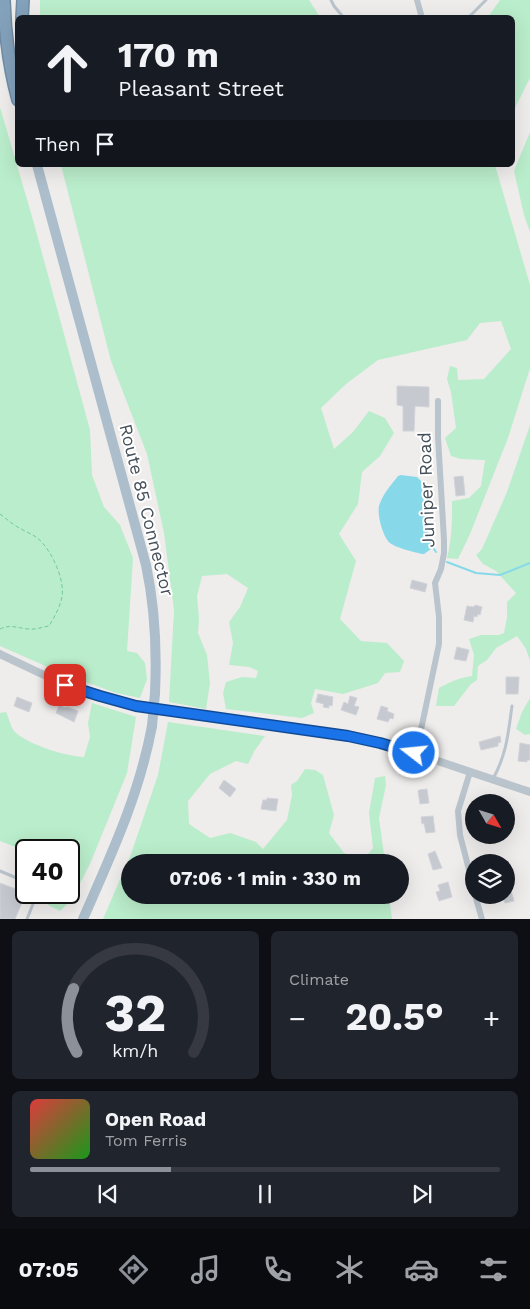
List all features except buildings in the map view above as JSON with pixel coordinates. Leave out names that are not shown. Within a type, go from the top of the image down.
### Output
[{"type":"highway","points":[[4,0],[9,59],[15,86]]},
{"type":"highway","points":[[22,15],[23,0]]},
{"type":"main road","name":"Route 85 Connector","points":[[38,167],[146,565],[154,618],[155,692],[152,726],[145,759],[132,805],[83,919]]},
{"type":"street","points":[[418,0],[421,15]]},
{"type":"street","name":"Juniper Road","points":[[414,753],[422,725],[439,644],[435,583],[441,569],[444,540],[438,401]]},
{"type":"street","points":[[0,654],[65,685],[136,706],[348,736],[414,753],[530,792]]},
{"type":"street","points":[[465,854],[460,835],[458,812],[470,772]]},
{"type":"street","points":[[478,904],[482,919]]},
{"type":"lane","points":[[331,0],[342,15]]},
{"type":"lane","points":[[471,15],[486,0]]},
{"type":"lane","points":[[493,779],[500,767],[505,752],[512,706]]},
{"type":"lane","points":[[0,871],[15,877]]},
{"type":"lane","points":[[27,919],[33,904]]},
{"type":"path","points":[[0,514],[37,538],[46,548],[61,578],[62,597],[49,626],[30,630],[15,626],[0,629]]},
{"type":"green space","points":[[40,0],[309,0],[319,15],[40,15]]},
{"type":"green space","points":[[500,0],[530,0],[530,78],[515,108],[515,15],[489,15]]},
{"type":"green space","points":[[0,107],[15,158],[15,167],[18,167],[33,220],[90,430],[92,475],[104,507],[120,525],[133,558],[127,651],[137,653],[145,663],[147,679],[140,698],[116,693],[66,675],[0,646]]},
{"type":"green space","points":[[530,132],[530,232],[514,171]]},
{"type":"green space","points":[[62,167],[496,167],[530,285],[530,368],[508,438],[470,534],[458,559],[447,558],[451,537],[452,501],[469,498],[481,486],[485,460],[461,459],[451,456],[445,438],[456,428],[451,392],[447,379],[450,366],[457,368],[458,380],[484,379],[511,349],[501,321],[480,323],[467,340],[378,360],[346,384],[321,408],[334,449],[353,432],[369,411],[385,418],[394,433],[380,456],[362,472],[358,504],[339,534],[356,561],[340,619],[361,641],[387,643],[404,661],[400,672],[385,673],[378,683],[343,694],[315,689],[311,703],[314,713],[302,718],[226,709],[223,693],[226,682],[242,677],[256,678],[258,671],[249,667],[229,665],[233,643],[229,622],[240,607],[248,588],[227,574],[202,576],[197,596],[198,633],[207,655],[210,683],[206,709],[169,702],[174,610],[164,533],[147,454],[111,361]]},
{"type":"green space","points":[[530,425],[530,661],[526,649],[517,636],[496,648],[487,660],[478,666],[477,680],[471,684],[454,706],[436,706],[439,688],[455,680],[472,676],[474,655],[469,639],[481,635],[499,635],[504,633],[507,618],[507,602],[516,593],[496,571],[483,564],[476,555],[482,549],[507,492]]},
{"type":"green space","points":[[530,698],[530,734],[525,735],[516,729],[522,712]]},
{"type":"green space","points":[[92,703],[136,717],[127,773],[90,864],[80,883],[80,839],[15,839],[15,847],[0,841],[0,713],[6,712],[14,731],[30,742],[58,752],[84,757],[90,737],[88,723]]},
{"type":"green space","points":[[168,722],[265,736],[248,764],[236,761],[210,774],[188,801],[189,824],[210,838],[230,833],[256,842],[263,849],[287,820],[292,795],[291,785],[297,781],[305,769],[315,770],[323,775],[334,815],[329,833],[347,854],[131,854],[158,775]]},
{"type":"green space","points":[[385,776],[386,785],[379,818],[384,854],[368,854],[373,848],[369,813],[375,778]]},
{"type":"green space","points":[[121,877],[121,904],[390,904],[392,919],[103,919]]},
{"type":"green space","points":[[48,904],[67,904],[60,911]]},
{"type":"water","points":[[398,476],[417,477],[421,481],[432,546],[424,554],[392,545],[387,540],[381,526],[379,515],[380,502]]},
{"type":"waterway","points":[[432,546],[436,552]]},
{"type":"waterway","points":[[447,562],[476,573],[500,575],[530,563]]},
{"type":"route","points":[[65,685],[136,706],[348,736],[414,753]]}]
